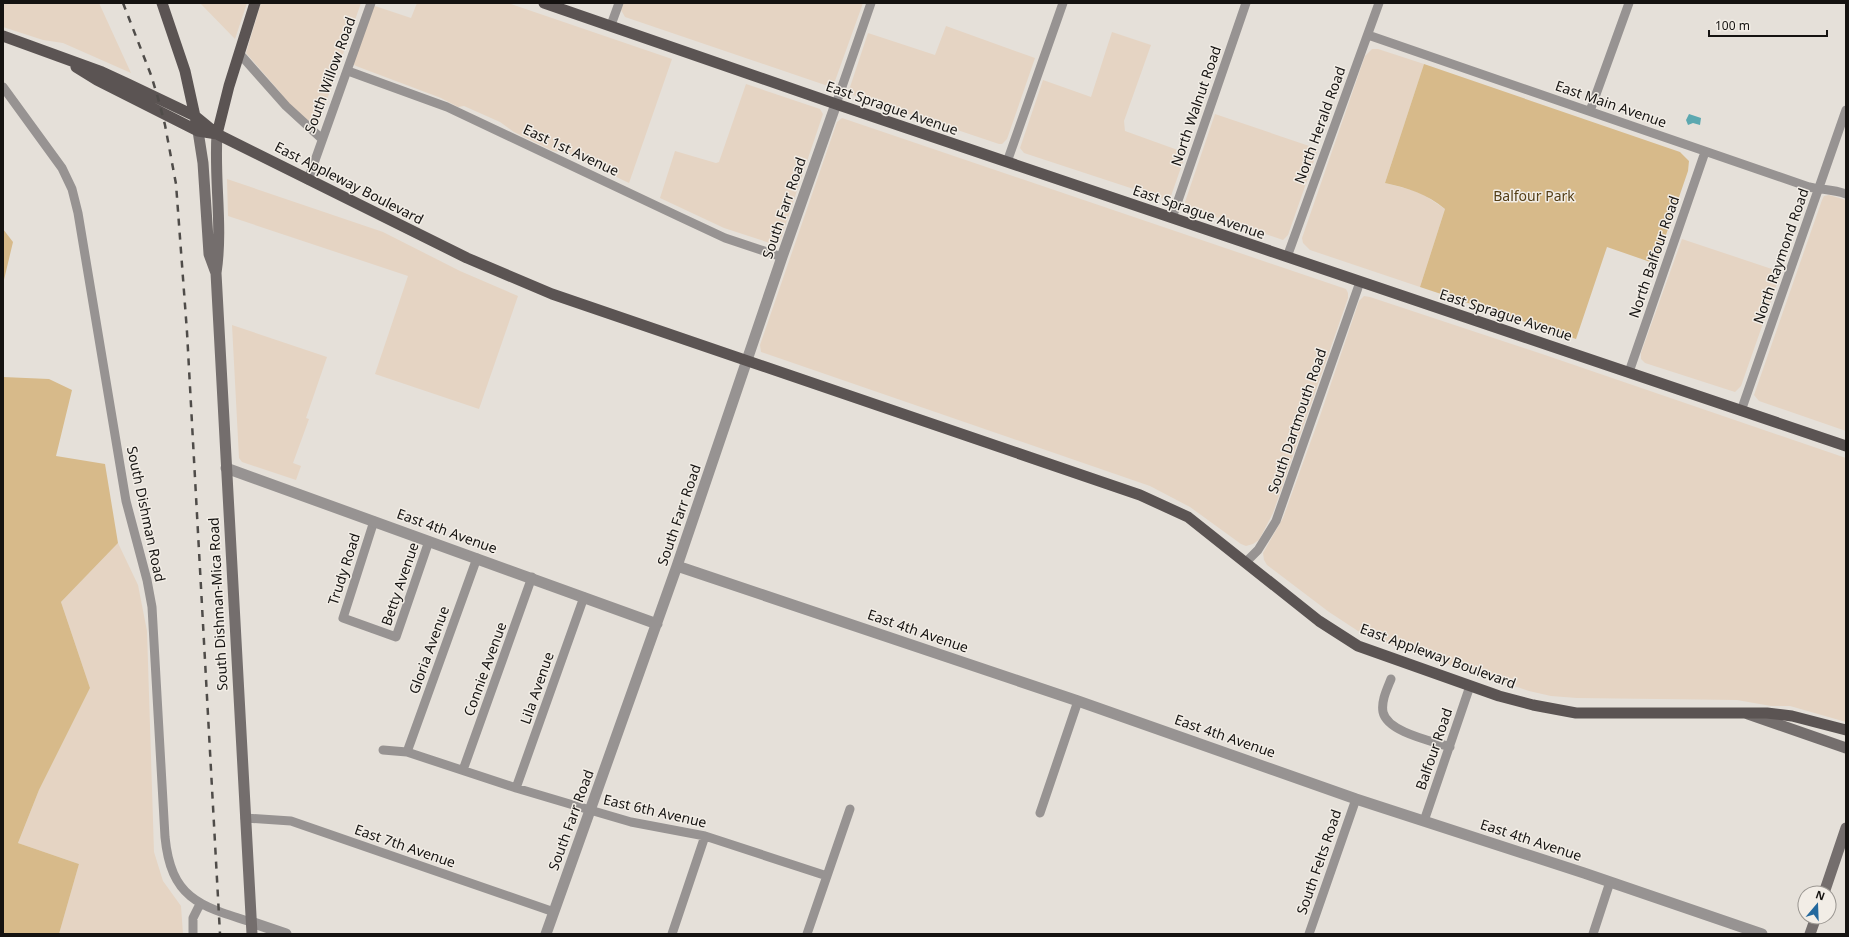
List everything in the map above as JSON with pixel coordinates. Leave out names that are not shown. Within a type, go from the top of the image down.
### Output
[{"type":"main road","points":[[162,3],[184,71],[198,132]]},
{"type":"main road","points":[[217,134],[224,103],[255,3]]},
{"type":"main road","name":"East Sprague Avenue","points":[[544,3],[836,104],[1846,446]]},
{"type":"main road","name":"East Appleway Boulevard","points":[[3,36],[102,72],[195,116],[217,134],[308,180],[467,258],[552,294],[747,362],[1140,495],[1188,517],[1319,621],[1358,646],[1470,686],[1532,705],[1576,713],[1714,712],[1780,714],[1846,730]]},
{"type":"main road","name":"East Appleway Boulevard","points":[[60,57],[97,80],[198,132],[217,134]]},
{"type":"main road","name":"South Dishman-Mica Road","points":[[198,132],[203,163],[208,254],[216,272]]},
{"type":"main road","name":"South Dishman-Mica Road","points":[[217,134],[216,169],[219,252],[216,272],[252,934]]},
{"type":"main road","name":"East Appleway Boulevard","points":[[1747,714],[1846,748]]},
{"type":"main road","points":[[1827,885],[1846,828]]},
{"type":"street","name":"South Willow Road","points":[[308,180],[371,3]]},
{"type":"street","points":[[611,25],[619,3]]},
{"type":"street","points":[[836,104],[871,3]]},
{"type":"street","points":[[1007,162],[1063,3]]},
{"type":"street","name":"North Walnut Road","points":[[1172,218],[1246,3]]},
{"type":"street","name":"North Herald Road","points":[[1287,257],[1379,3]]},
{"type":"street","points":[[1590,111],[1629,3]]},
{"type":"street","name":"East Main Avenue","points":[[1368,35],[1705,152],[1819,189],[1831,189],[1846,194]]},
{"type":"street","points":[[239,53],[286,106],[322,139]]},
{"type":"street","name":"East 1st Avenue","points":[[348,71],[447,107],[718,235],[782,257]]},
{"type":"street","name":"South Dishman Road","points":[[3,88],[58,160],[66,175],[74,197],[126,501],[145,573],[152,607],[168,857],[173,873],[187,894],[200,904],[219,912],[251,922]]},
{"type":"street","name":"South Farr Road","points":[[546,934],[657,624],[782,257],[836,104]]},
{"type":"street","name":"North Raymond Road","points":[[1742,411],[1846,110]]},
{"type":"street","name":"North Balfour Road","points":[[1629,372],[1705,152]]},
{"type":"street","name":"South Dartmouth Road","points":[[1246,562],[1258,550],[1276,521],[1360,282]]},
{"type":"street","name":"East 4th Avenue","points":[[226,468],[532,577],[657,624]]},
{"type":"street","name":"Trudy Road","points":[[374,521],[343,618],[396,637]]},
{"type":"street","name":"Betty Avenue","points":[[396,637],[429,541]]},
{"type":"street","name":"Gloria Avenue","points":[[407,752],[477,558]]},
{"type":"street","name":"East 4th Avenue","points":[[677,566],[1078,701],[1356,799],[1610,882],[1762,934]]},
{"type":"street","name":"Connie Avenue","points":[[464,770],[532,577]]},
{"type":"street","name":"Lila Avenue","points":[[516,788],[584,597]]},
{"type":"street","points":[[1391,679],[1383,704],[1383,713],[1388,722],[1398,730],[1450,747]]},
{"type":"street","name":"Balfour Road","points":[[1424,821],[1470,686]]},
{"type":"street","points":[[1040,813],[1078,701]]},
{"type":"street","name":"East 6th Avenue","points":[[383,750],[407,752],[516,788],[631,822],[705,836],[827,876]]},
{"type":"street","name":"South Felts Road","points":[[1309,934],[1356,799]]},
{"type":"street","points":[[807,934],[850,809]]},
{"type":"street","name":"East 7th Avenue","points":[[245,818],[291,821],[554,912]]},
{"type":"street","points":[[672,934],[705,836]]},
{"type":"street","points":[[1594,934],[1610,882]]},
{"type":"street","points":[[193,934],[193,918],[200,904]]},
{"type":"street","points":[[251,922],[286,934]]},
{"type":"shaded area","points":[[3,3],[99,3],[131,73],[63,43],[43,40],[3,27]]},
{"type":"shaded area","points":[[200,3],[247,3],[235,39]]},
{"type":"shaded area","points":[[261,3],[361,3],[318,125],[311,125],[288,103],[246,53]]},
{"type":"shaded area","points":[[417,3],[508,3],[672,59],[629,183],[566,153],[553,151],[514,132],[500,122],[464,106],[458,107],[441,98],[353,64],[372,5],[411,18]]},
{"type":"shaded area","points":[[623,3],[863,3],[834,84],[828,86],[625,17],[621,10]]},
{"type":"shaded area","points":[[946,26],[1035,58],[1007,139],[1002,144],[853,95],[849,90],[868,33],[935,55]]},
{"type":"shaded area","points":[[1112,32],[1151,45],[1124,121],[1125,131],[1186,153],[1171,196],[1167,200],[1024,153],[1020,148],[1043,80],[1091,97]]},
{"type":"shaded area","points":[[1372,49],[1378,49],[1424,64],[1385,183],[1412,190],[1424,195],[1445,209],[1420,287],[1310,250],[1303,243],[1302,238],[1365,56]]},
{"type":"shaded area","points":[[746,84],[820,109],[823,114],[780,241],[773,244],[724,228],[660,198],[675,151],[716,163],[719,162]]},
{"type":"shaded area","points":[[1215,114],[1318,149],[1288,235],[1283,240],[1186,207],[1185,202]]},
{"type":"shaded area","points":[[842,118],[1346,289],[1348,298],[1273,513],[1259,540],[1246,546],[1241,544],[1190,507],[1150,486],[761,352],[760,345],[837,122]]},
{"type":"shaded area","points":[[227,179],[383,232],[460,271],[518,296],[479,409],[375,374],[408,276],[228,216]]},
{"type":"shaded area","points":[[1829,195],[1846,200],[1846,431],[1759,401],[1754,395],[1822,200],[1824,196]]},
{"type":"shaded area","points":[[1682,239],[1781,272],[1741,386],[1735,392],[1645,363],[1641,359],[1641,353]]},
{"type":"shaded area","points":[[1364,296],[1542,354],[1846,458],[1846,722],[1790,706],[1771,706],[1737,700],[1577,698],[1551,696],[1529,691],[1400,648],[1358,631],[1329,612],[1267,565],[1264,560],[1263,553],[1283,518],[1320,416],[1359,301]]},
{"type":"shaded area","points":[[232,325],[327,357],[306,418],[309,419],[293,463],[301,466],[296,480],[242,462],[239,458]]},
{"type":"shaded area","points":[[118,543],[138,585],[147,631],[154,852],[163,881],[181,906],[183,934],[59,934],[79,864],[18,843],[39,790],[90,688],[61,602]]},
{"type":"green space","name":"Balfour Park","points":[[1424,64],[1680,152],[1689,161],[1688,171],[1656,264],[1607,247],[1576,339],[1420,287],[1445,209],[1431,199],[1417,192],[1385,183]]},
{"type":"green space","points":[[3,229],[13,242],[3,284]]},
{"type":"green space","points":[[3,377],[49,379],[72,390],[56,456],[105,464],[118,543],[61,602],[90,688],[39,790],[18,843],[79,864],[59,934],[3,934]]},
{"type":"water","points":[[1689,114],[1701,118],[1700,125],[1693,123],[1688,125],[1686,120]]},
{"type":"railway","points":[[123,3],[151,75],[158,98],[165,125],[176,184],[187,332],[220,934]]}]
